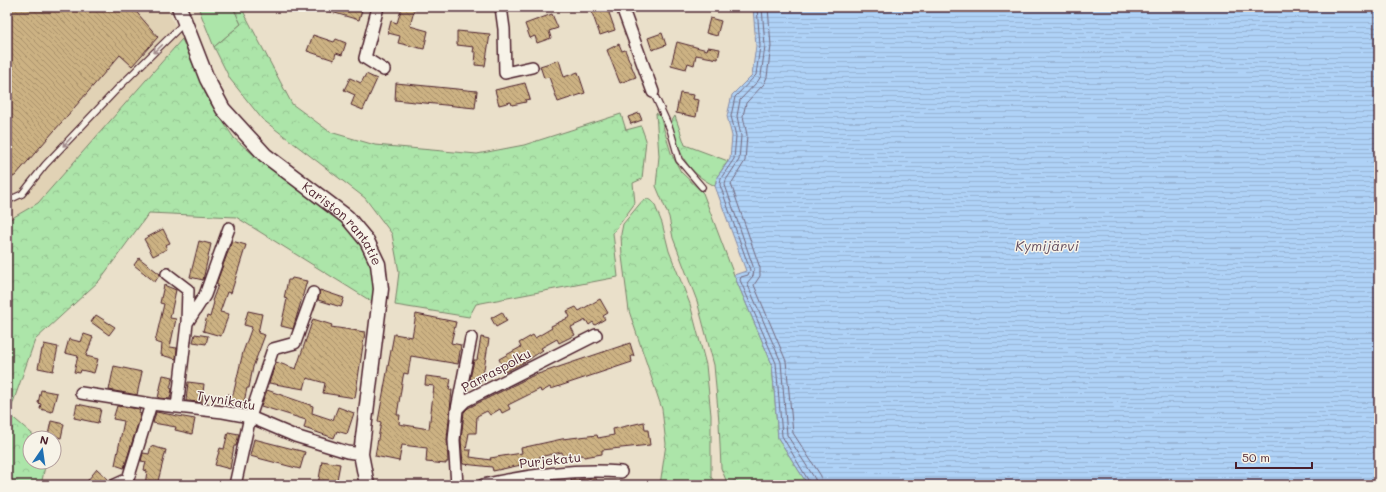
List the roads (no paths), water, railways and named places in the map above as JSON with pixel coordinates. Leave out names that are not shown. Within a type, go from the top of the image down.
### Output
[{"type":"street","name":"Kariston rantatie","points":[[179,7],[207,79],[223,108],[265,155],[347,217],[367,241],[378,264],[381,289],[361,454],[367,485]]},
{"type":"street","points":[[378,7],[365,58],[384,70]]},
{"type":"street","points":[[501,7],[504,29],[505,73],[532,67]]},
{"type":"street","points":[[622,7],[653,92]]},
{"type":"street","points":[[187,323],[205,295],[229,228]]},
{"type":"street","points":[[167,274],[188,290],[187,323],[177,407]]},
{"type":"street","points":[[235,485],[250,417],[273,349],[295,343],[313,293]]},
{"type":"street","name":"Parraspolku","points":[[457,485],[454,440],[457,409],[466,401],[596,335]]},
{"type":"street","points":[[457,409],[471,338]]},
{"type":"street","name":"Tyynikatu","points":[[81,392],[151,404],[223,412],[250,417],[295,436],[347,452],[361,454]]},
{"type":"street","points":[[115,485],[128,479],[151,404]]},
{"type":"street","name":"Purjekatu","points":[[483,485],[520,477],[597,470],[621,472]]},
{"type":"lane","points":[[7,201],[22,194],[45,165],[119,87],[186,22]]},
{"type":"lane","points":[[653,92],[670,129],[679,160],[702,187]]},
{"type":"water","name":"Kymijärvi","points":[[753,7],[1379,7],[1379,485],[808,485],[778,438],[772,364],[734,275],[746,271],[715,186],[717,177],[730,159],[732,136],[727,116],[732,95],[752,75],[756,46]]}]
